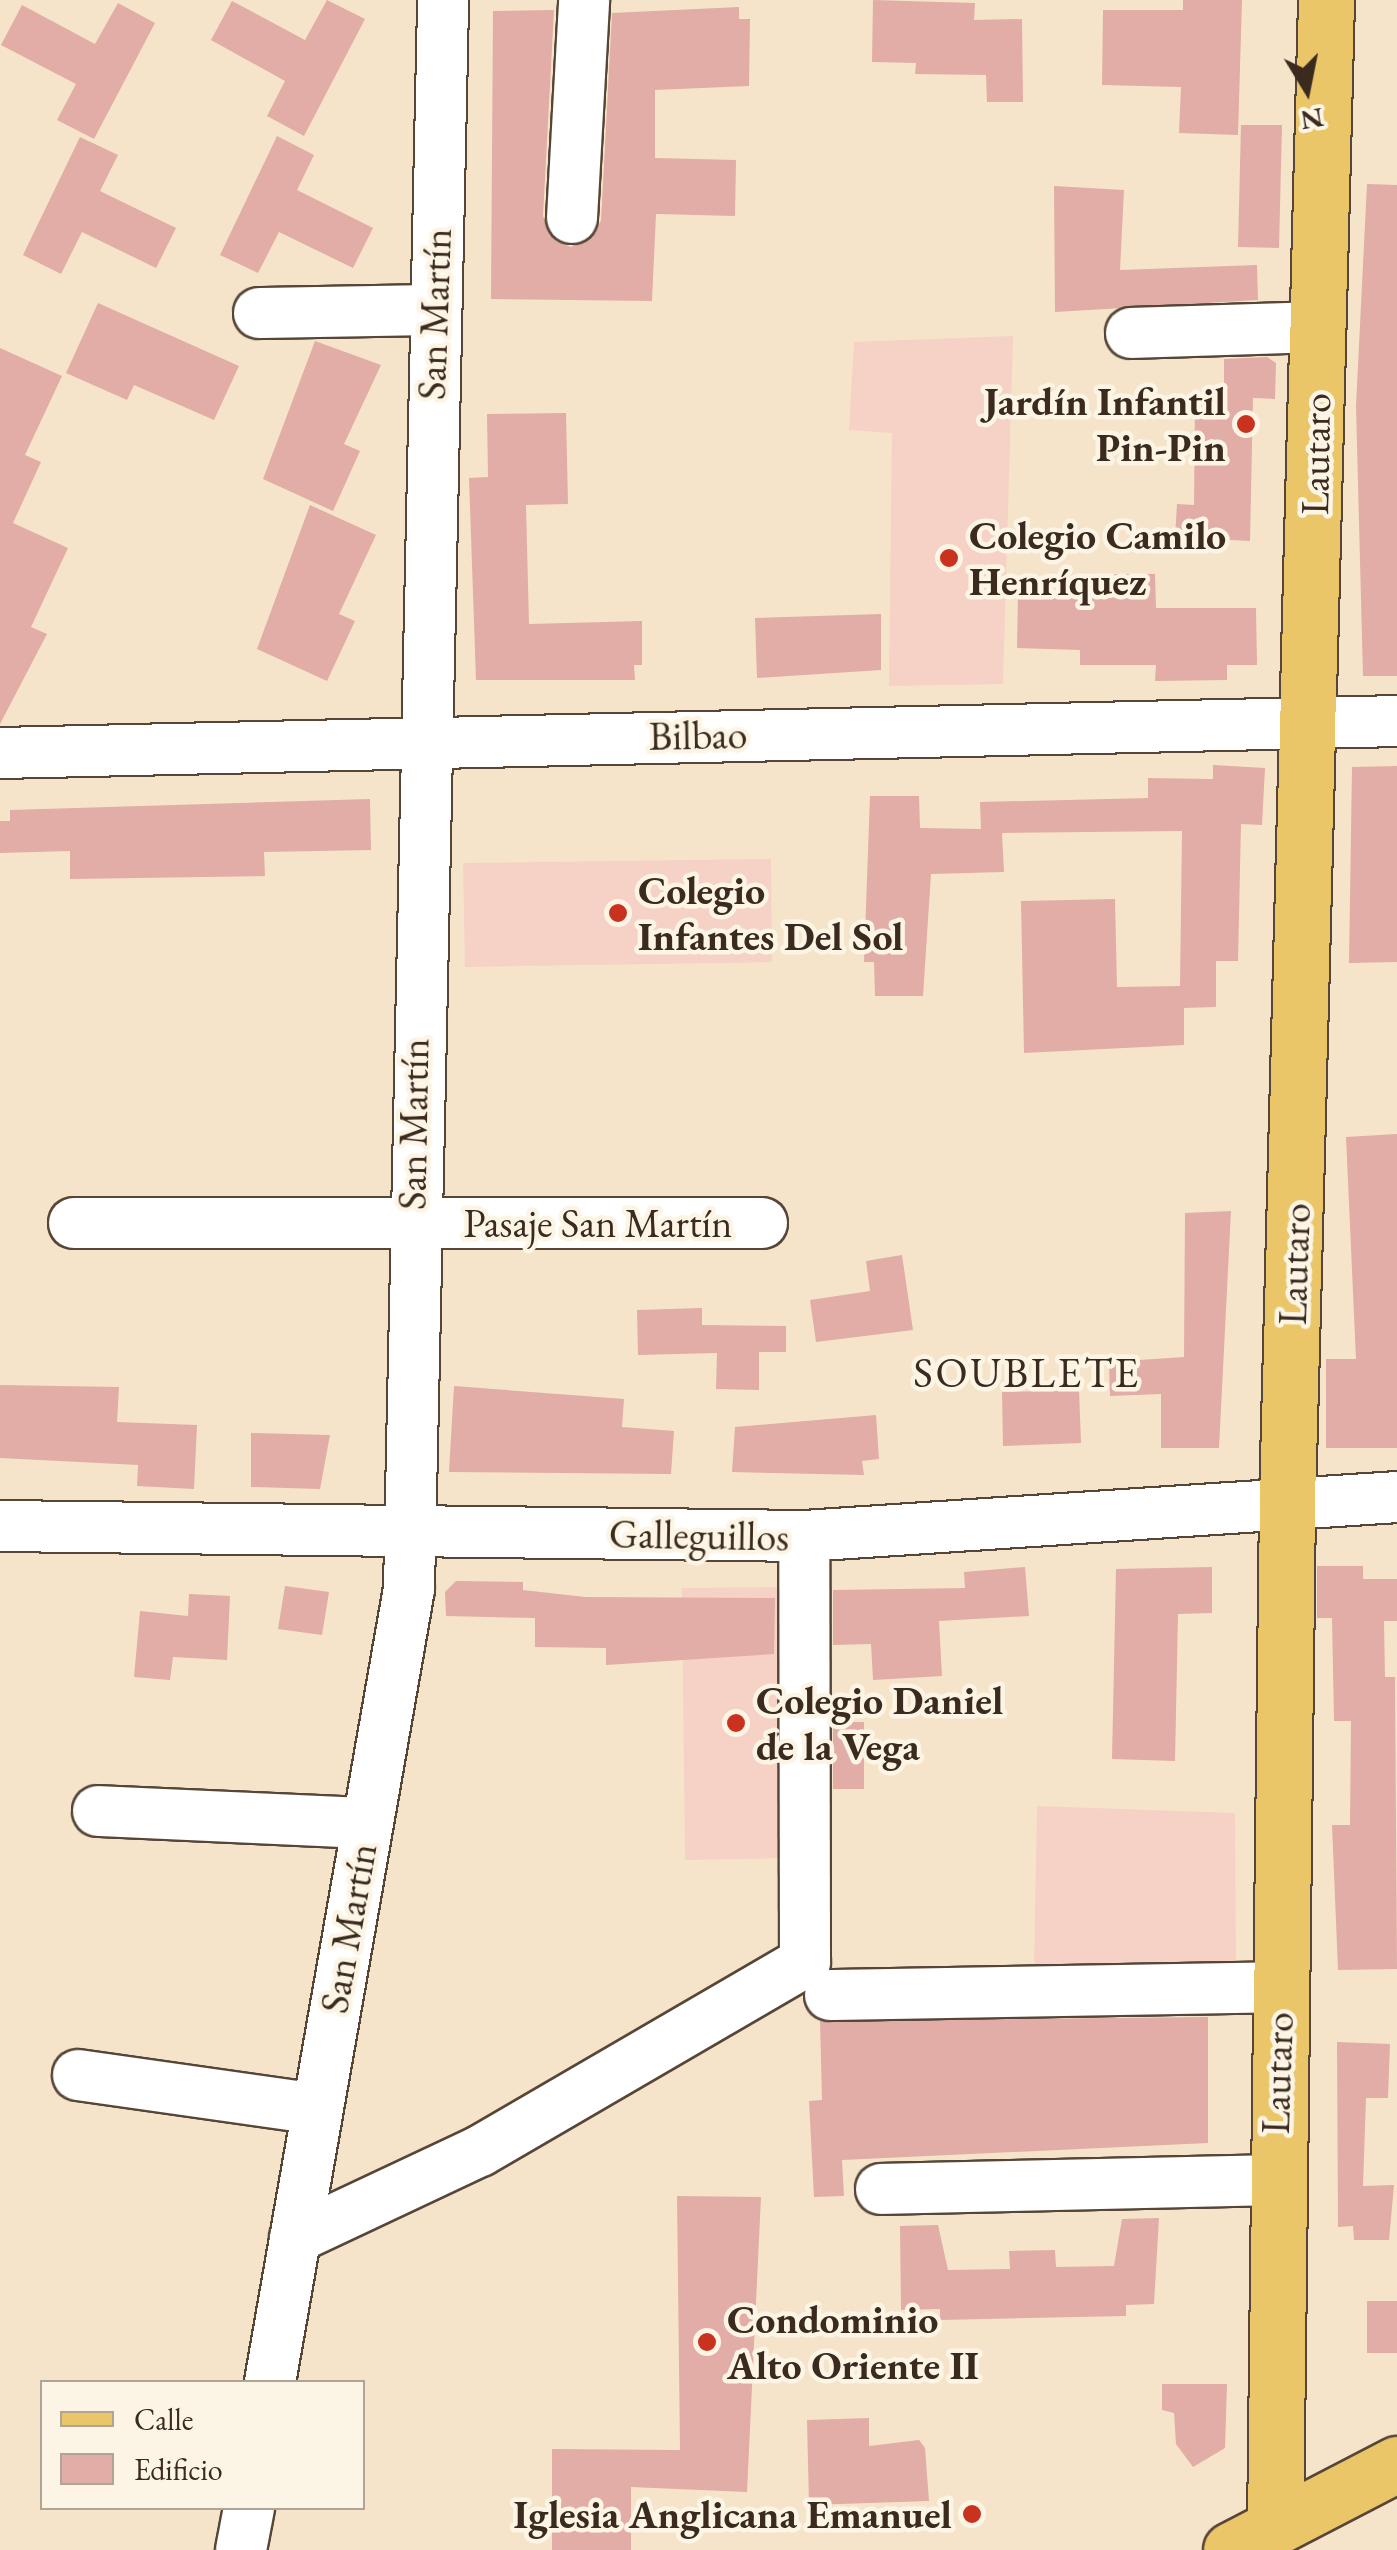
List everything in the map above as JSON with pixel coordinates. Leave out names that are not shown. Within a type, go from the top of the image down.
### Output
[{"type":"main road","name":"Lautaro","points":[[1253,2539],[1274,2180],[1280,1987],[1288,1500],[1326,0]]},
{"type":"main road","points":[[1253,2539],[1397,2464]]},
{"type":"street","name":"San Martín","points":[[270,2380],[409,1589],[410,1222],[443,0]]},
{"type":"street","points":[[572,218],[584,0]]},
{"type":"street","points":[[259,313],[434,310]]},
{"type":"street","points":[[1131,333],[1318,327]]},
{"type":"street","name":"Bilbao","points":[[0,753],[1397,721]]},
{"type":"street","name":"Pasaje San Martín","points":[[74,1223],[762,1224]]},
{"type":"street","name":"Galleguillos","points":[[0,1526],[804,1536],[1288,1500],[1397,1497]]},
{"type":"street","points":[[296,2238],[480,2151],[805,1962],[804,1536]]},
{"type":"street","points":[[98,1811],[367,1823]]},
{"type":"street","points":[[830,1995],[1280,1987]]},
{"type":"street","points":[[78,2075],[316,2109]]},
{"type":"street","points":[[881,2189],[1274,2180]]},
{"type":"street","points":[[242,2550],[249,2510]]},
{"type":"shaded area","name":"Colegio Camilo Henríquez","points":[[1013,336],[1003,684],[889,686],[892,433],[849,430],[854,342]]},
{"type":"shaded area","name":"Colegio Infantes Del Sol","points":[[771,859],[772,962],[465,967],[463,863]]},
{"type":"shaded area","name":"Colegio Daniel de la Vega","points":[[786,1587],[789,1858],[685,1860],[682,1588]]},
{"type":"shaded area","points":[[1037,1806],[1235,1813],[1236,1966],[1034,1973]]},
{"type":"building","points":[[327,0],[365,19],[304,136],[267,116],[285,81],[211,40],[232,1],[305,40]]},
{"type":"building","points":[[873,0],[975,3],[974,20],[1022,19],[1023,102],[987,102],[986,75],[915,74],[916,63],[872,62]]},
{"type":"building","points":[[1183,0],[1242,0],[1238,135],[1179,133],[1181,87],[1102,85],[1103,10],[1183,10]]},
{"type":"building","points":[[118,3],[155,23],[94,139],[57,120],[76,84],[1,45],[22,5],[95,44]]},
{"type":"building","points":[[739,7],[739,19],[750,19],[749,86],[655,90],[655,158],[736,160],[735,216],[656,214],[652,301],[491,299],[493,11],[554,10],[543,216],[556,241],[571,247],[595,234],[601,220],[612,13]]},
{"type":"building","points":[[1241,125],[1282,125],[1279,248],[1238,247]]},
{"type":"building","points":[[277,136],[314,155],[297,190],[373,228],[353,268],[279,232],[258,273],[220,255]]},
{"type":"building","points":[[80,137],[118,155],[100,191],[176,228],[156,268],[82,232],[61,274],[23,255]]},
{"type":"building","points":[[1367,184],[1397,185],[1397,676],[1363,676],[1356,406]]},
{"type":"building","points":[[1054,186],[1124,190],[1120,270],[1257,265],[1258,300],[1055,312]]},
{"type":"building","points":[[98,303],[239,366],[214,420],[134,385],[127,400],[66,373]]},
{"type":"building","points":[[315,341],[381,365],[344,444],[360,451],[333,511],[263,479]]},
{"type":"building","points":[[0,348],[62,376],[25,455],[41,462],[13,523],[68,548],[31,627],[47,634],[0,724]]},
{"type":"building","points":[[1267,357],[1276,363],[1275,399],[1253,398],[1250,541],[1175,537],[1177,504],[1194,505],[1195,405],[1224,405],[1224,359]]},
{"type":"building","points":[[566,413],[568,504],[526,505],[529,624],[642,621],[642,665],[634,665],[635,680],[476,680],[469,478],[488,477],[487,414]]},
{"type":"building","points":[[310,505],[376,535],[339,614],[355,621],[327,681],[257,649]]},
{"type":"building","points":[[1099,574],[1155,574],[1156,608],[1256,608],[1257,665],[1227,665],[1227,680],[1155,681],[1156,665],[1080,665],[1080,650],[1017,648],[1018,593],[1093,595]]},
{"type":"building","points":[[881,614],[881,670],[757,678],[755,618]]},
{"type":"building","points":[[1213,765],[1265,768],[1262,825],[1241,824],[1238,961],[1216,961],[1216,1007],[1184,1008],[1184,1045],[1024,1053],[1021,901],[1115,899],[1117,987],[1180,986],[1182,831],[1002,833],[1004,872],[931,874],[923,996],[875,996],[874,962],[864,962],[870,796],[919,796],[920,828],[981,829],[980,802],[1148,798],[1148,778],[1213,779]]},
{"type":"building","points":[[1397,766],[1397,962],[1349,963],[1352,767]]},
{"type":"building","points":[[370,799],[371,850],[264,852],[265,876],[70,879],[70,851],[0,853],[0,821],[10,821],[10,810]]},
{"type":"building","points":[[1397,1134],[1397,1448],[1326,1448],[1326,1359],[1356,1359],[1346,1137]]},
{"type":"building","points":[[1231,1211],[1219,1448],[1161,1448],[1161,1394],[1110,1396],[1109,1362],[1184,1357],[1185,1213]]},
{"type":"building","points":[[902,1255],[913,1330],[816,1342],[810,1300],[870,1291],[866,1261]]},
{"type":"building","points":[[702,1308],[702,1325],[786,1326],[786,1352],[759,1352],[759,1390],[716,1389],[717,1353],[638,1355],[637,1310]]},
{"type":"building","points":[[0,1385],[119,1387],[117,1422],[197,1425],[194,1489],[137,1486],[138,1465],[0,1458]]},
{"type":"building","points":[[454,1386],[624,1399],[622,1427],[674,1431],[671,1474],[449,1472]]},
{"type":"building","points":[[1079,1390],[1081,1443],[1003,1446],[1002,1392]]},
{"type":"building","points":[[876,1415],[879,1459],[862,1461],[864,1475],[732,1472],[735,1427]]},
{"type":"building","points":[[251,1433],[330,1435],[320,1489],[251,1487]]},
{"type":"building","points":[[1317,1566],[1363,1566],[1363,1579],[1397,1579],[1397,1621],[1384,1621],[1385,1677],[1395,1677],[1397,1969],[1338,1970],[1332,1825],[1350,1825],[1351,1721],[1334,1721],[1332,1618],[1317,1618]]},
{"type":"building","points":[[1025,1567],[1029,1616],[939,1621],[942,1676],[873,1680],[871,1644],[833,1645],[833,1590],[965,1588],[964,1572]]},
{"type":"building","points":[[1212,1567],[1212,1613],[1178,1614],[1175,1761],[1112,1759],[1116,1569]]},
{"type":"building","points":[[456,1581],[523,1582],[523,1590],[585,1597],[775,1598],[774,1654],[606,1665],[606,1648],[535,1647],[535,1618],[446,1616],[445,1592]]},
{"type":"building","points":[[285,1586],[329,1592],[322,1635],[278,1629]]},
{"type":"building","points":[[189,1594],[230,1596],[227,1660],[173,1657],[170,1680],[134,1677],[140,1611],[188,1616]]},
{"type":"building","points":[[833,1722],[864,1722],[864,1789],[833,1789]]},
{"type":"building","points":[[1208,2017],[1208,2143],[842,2160],[844,2196],[814,2197],[809,2101],[822,2100],[820,2021]]},
{"type":"building","points":[[1337,2042],[1390,2044],[1388,2098],[1366,2098],[1363,2186],[1394,2185],[1389,2240],[1354,2240],[1353,2226],[1338,2227]]},
{"type":"building","name":"Condominio Alto Oriente II","points":[[677,2196],[761,2197],[747,2492],[631,2487],[631,2550],[552,2550],[552,2449],[680,2450]]},
{"type":"building","points":[[1159,2218],[1154,2304],[1126,2305],[1126,2316],[940,2320],[940,2309],[901,2310],[900,2226],[938,2225],[948,2270],[1010,2269],[1009,2251],[1055,2250],[1056,2267],[1114,2266],[1122,2219]]},
{"type":"building","points":[[1367,2301],[1397,2301],[1397,2353],[1367,2353]]},
{"type":"building","points":[[1162,2384],[1227,2384],[1225,2448],[1193,2467],[1176,2444],[1174,2413],[1162,2410]]},
{"type":"building","points":[[869,2418],[869,2446],[919,2440],[925,2448],[929,2501],[809,2505],[807,2420]]},
{"type":"place","name":"Jardín Infantil Pin-Pin","points":[[1246,424]]},
{"type":"place","name":"Colegio Camilo Henríquez","points":[[949,558]]},
{"type":"place","name":"Colegio Infantes Del Sol","points":[[618,913]]},
{"type":"place","name":"Colegio Daniel de la Vega","points":[[736,1723]]},
{"type":"place","name":"Condominio Alto Oriente II","points":[[707,2342]]},
{"type":"place","name":"Iglesia Anglicana Emanuel","points":[[972,2514]]},
{"type":"district","name":"SOUBLETE","points":[[1027,1373]]}]
